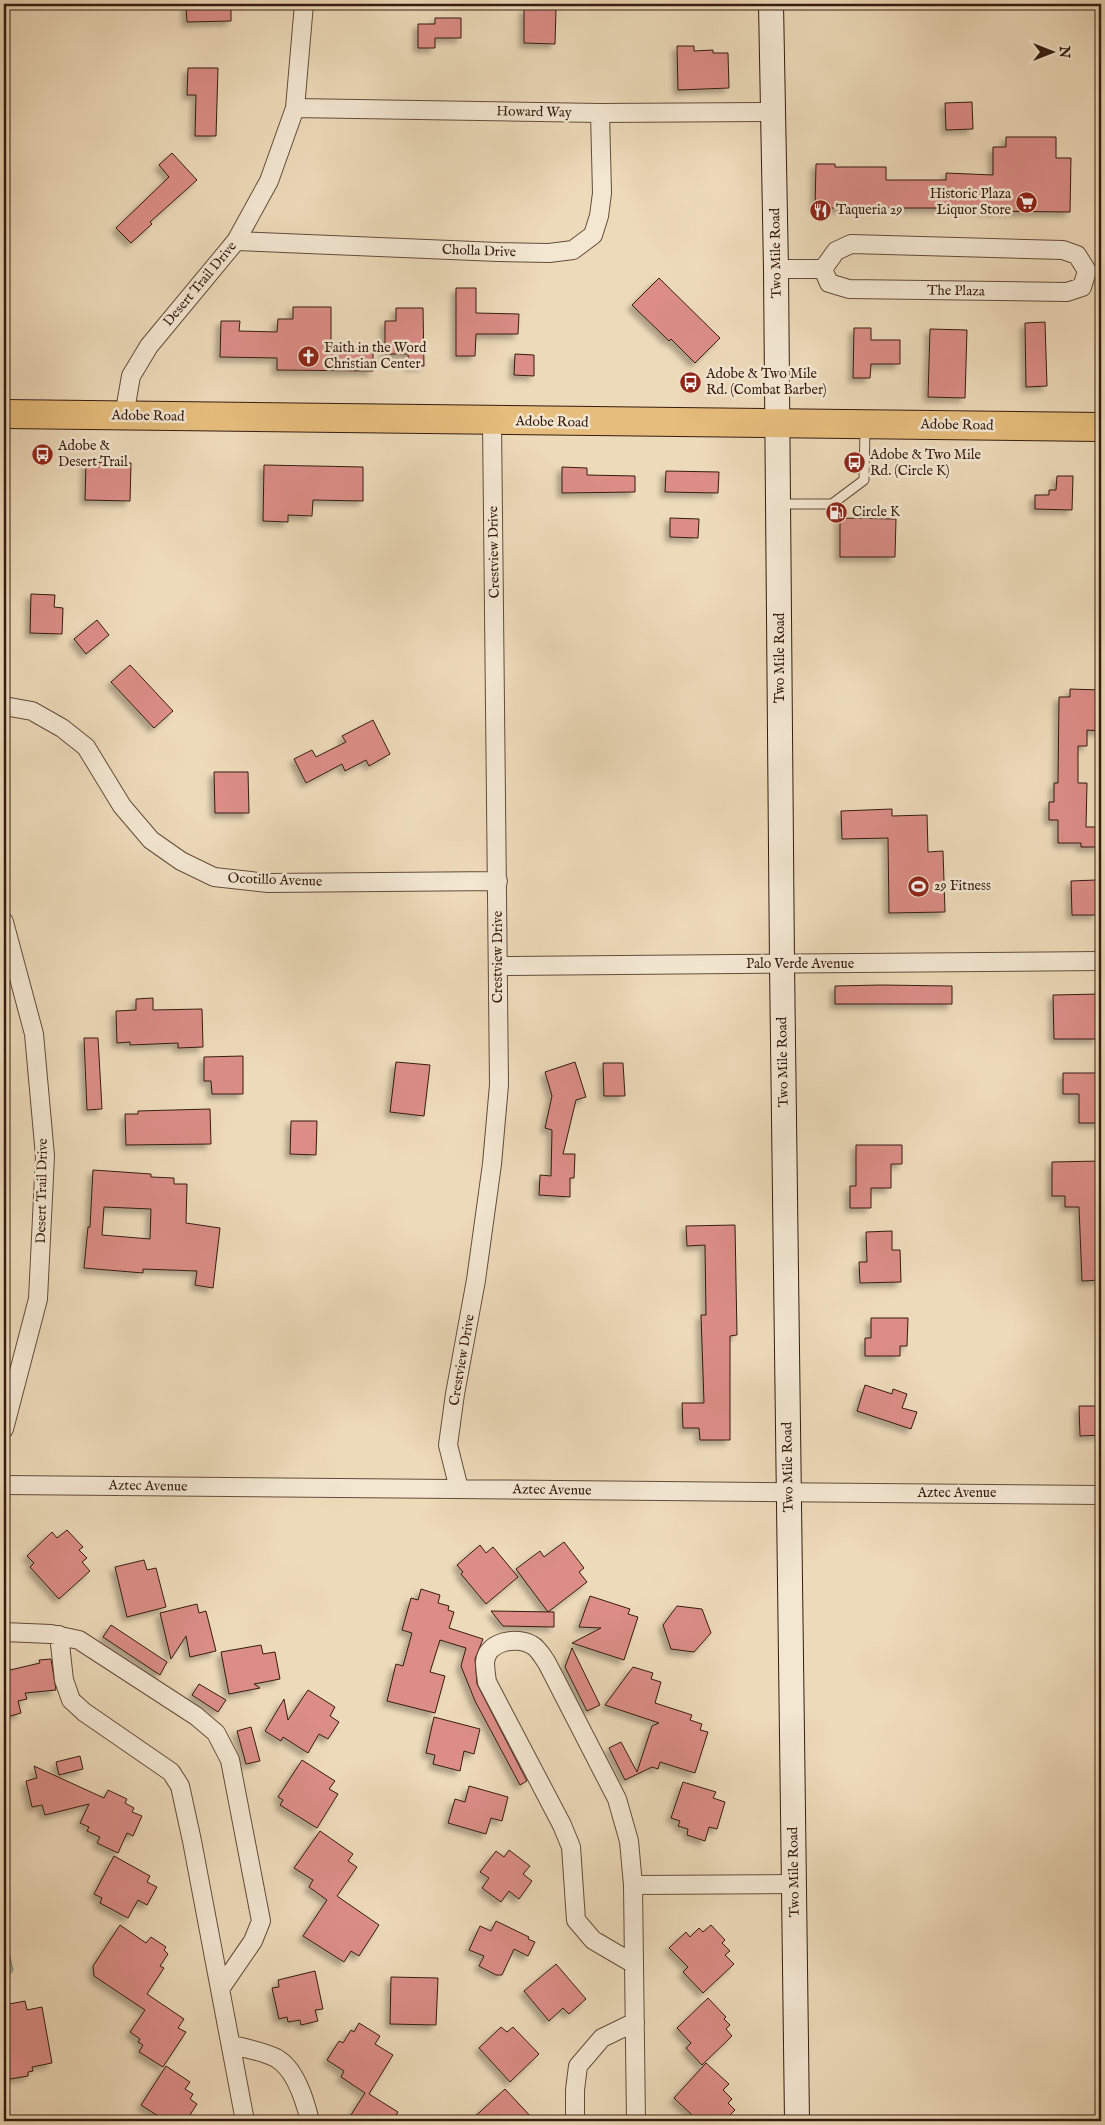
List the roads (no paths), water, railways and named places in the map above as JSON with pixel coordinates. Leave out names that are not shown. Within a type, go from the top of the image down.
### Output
[{"type":"main road","name":"Adobe Road","points":[[4,414],[1101,427]]},
{"type":"street","name":"Desert Trail Drive","points":[[124,416],[131,376],[149,346],[236,241],[268,181],[295,108],[304,4]]},
{"type":"street","name":"Two Mile Road","points":[[771,4],[779,504],[782,964],[797,2121]]},
{"type":"street","name":"Howard Way","points":[[295,108],[600,113],[773,112]]},
{"type":"street","name":"Cholla Drive","points":[[236,241],[498,252],[549,253],[573,250],[592,235],[599,216],[602,193],[600,113]]},
{"type":"street","name":"The Plaza","points":[[851,244],[1064,250],[1077,255],[1094,271],[1082,287],[1067,292],[1057,292],[849,289],[829,283],[823,269],[836,251],[851,244]]},
{"type":"street","points":[[776,269],[823,269]]},
{"type":"street","name":"Crestview Drive","points":[[458,1489],[448,1445],[455,1394],[476,1280],[492,1164],[499,1085],[492,421]]},
{"type":"street","name":"Ocotillo Avenue","points":[[4,706],[32,711],[62,728],[86,747],[122,806],[150,840],[181,861],[214,877],[268,883],[498,881]]},
{"type":"street","name":"Desert Trail Drive","points":[[4,922],[34,1034],[45,1156],[38,1299],[4,1429]]},
{"type":"street","name":"Palo Verde Avenue","points":[[499,966],[1101,961]]},
{"type":"street","name":"Aztec Avenue","points":[[4,1485],[1101,1494]]},
{"type":"street","points":[[4,1632],[59,1635],[79,1640],[196,1716],[216,1733],[230,1760],[261,1921],[253,1941],[220,1989]]},
{"type":"street","points":[[59,1635],[64,1680],[71,1700],[84,1712],[171,1772],[180,1786],[245,2121]]},
{"type":"street","points":[[634,1964],[592,1940],[576,1920],[571,1847],[562,1824],[487,1682],[485,1660],[492,1650],[505,1640],[518,1639],[534,1645],[547,1663],[617,1799],[629,1841],[633,1885],[636,2121]]},
{"type":"street","points":[[633,1885],[794,1884]]},
{"type":"street","points":[[575,2121],[575,2090],[578,2066],[602,2038],[635,2022]]},
{"type":"street","points":[[231,2046],[256,2050],[278,2058],[295,2078],[305,2100],[310,2121]]},
{"type":"lane","points":[[779,504],[832,504],[864,480],[865,424]]},
{"type":"water","points":[[4,1951],[9,1953],[13,1970],[11,1973],[4,1972]]},
{"type":"place","name":"Historic Plaza Liquor Store","points":[[1027,202]]},
{"type":"place","name":"Taqueria 29","points":[[820,210]]},
{"type":"place","name":"Faith in the Word Christian Center","points":[[308,356]]},
{"type":"place","name":"Adobe & Two Mile Rd. (Combat Barber)","points":[[690,382]]},
{"type":"place","name":"Adobe & Desert Trail","points":[[42,454]]},
{"type":"place","name":"Adobe & Two Mile Rd. (Circle K)","points":[[854,463]]},
{"type":"place","name":"Circle K","points":[[836,512]]},
{"type":"place","name":"29 Fitness","points":[[918,886]]}]
